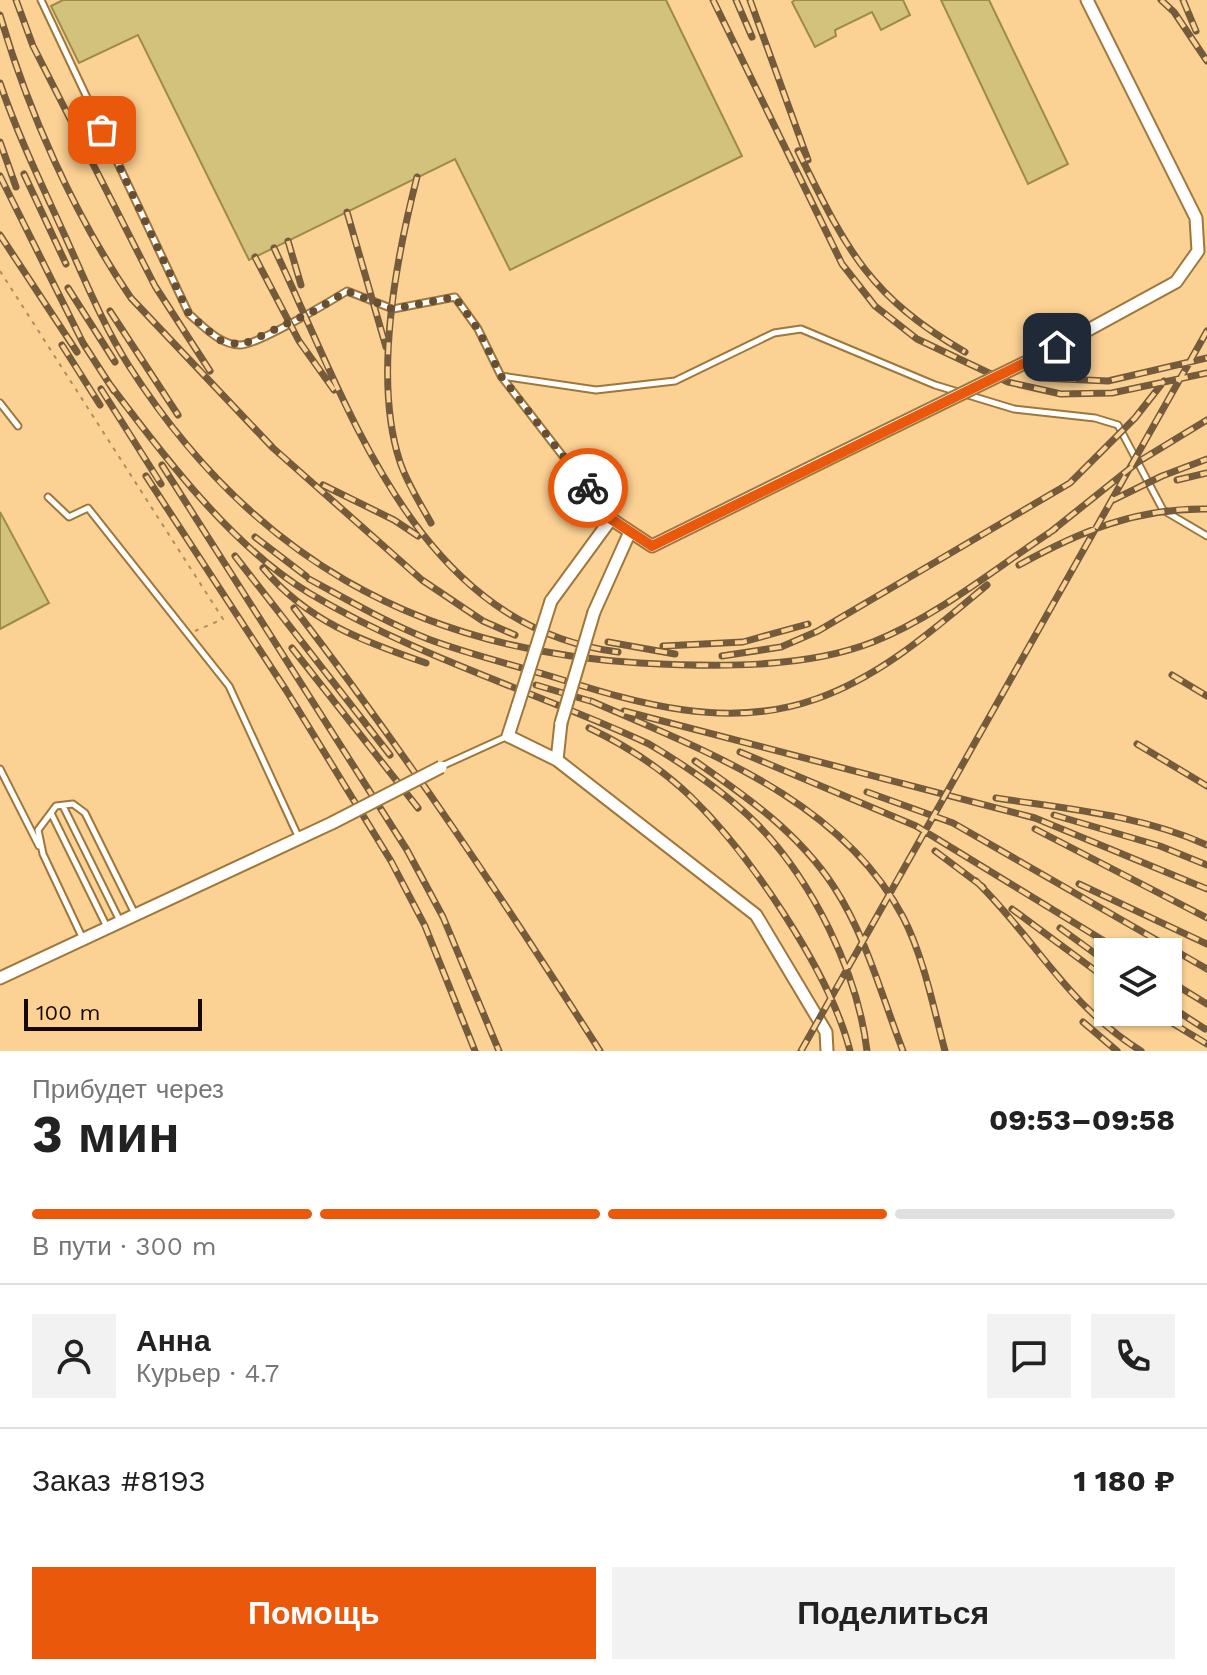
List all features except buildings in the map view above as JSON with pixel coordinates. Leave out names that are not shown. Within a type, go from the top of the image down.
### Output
[{"type":"street","points":[[827,1051],[826,1032],[756,915],[557,760],[508,736],[551,601],[611,519],[629,534],[652,546],[1057,347],[1176,282],[1198,251],[1196,218],[1087,0]]},
{"type":"street","points":[[557,760],[561,723],[594,612],[629,534]]},
{"type":"street","points":[[0,978],[332,823],[441,767]]},
{"type":"lane","points":[[41,0],[189,314],[219,340],[242,345],[316,310],[347,291],[393,309],[455,297],[478,329],[501,376],[611,519]]},
{"type":"lane","points":[[501,376],[596,390],[675,381],[774,333],[801,329],[935,385],[1014,409],[1095,418],[1118,425],[1163,510],[1207,536]]},
{"type":"lane","points":[[0,403],[18,426]]},
{"type":"lane","points":[[48,497],[69,517],[88,508],[229,686],[299,838]]},
{"type":"lane","points":[[441,767],[508,736]]},
{"type":"lane","points":[[0,769],[83,939]]},
{"type":"lane","points":[[43,854],[38,830],[51,813],[73,804],[85,813],[135,915]]},
{"type":"lane","points":[[63,806],[121,922]]},
{"type":"lane","points":[[51,813],[107,928]]},
{"type":"path","points":[[0,271],[223,619],[188,635]]},
{"type":"railway","points":[[16,0],[33,46],[155,286],[210,371]]},
{"type":"railway","points":[[713,0],[842,264],[875,306],[917,339],[1008,382],[1061,394],[1112,393],[1207,373]]},
{"type":"railway","points":[[736,0],[752,37]]},
{"type":"railway","points":[[750,0],[808,160]]},
{"type":"railway","points":[[1161,0],[1174,12],[1207,61]]},
{"type":"railway","points":[[1183,0],[1196,31]]},
{"type":"railway","points":[[0,15],[24,88],[55,161],[90,232],[131,298],[273,448],[422,580],[483,621],[515,635]]},
{"type":"railway","points":[[0,83],[31,160],[103,318],[129,366],[177,433],[229,491],[285,540],[346,581],[412,613],[483,638],[559,654],[668,664],[788,662],[846,651],[897,631],[944,605],[1055,529]]},
{"type":"railway","points":[[0,142],[16,187]]},
{"type":"railway","points":[[798,151],[846,242],[882,289],[904,310],[965,352]]},
{"type":"railway","points":[[24,174],[66,264]]},
{"type":"railway","points":[[0,176],[83,343],[114,391]]},
{"type":"railway","points":[[417,177],[395,282],[390,320],[388,394],[400,462],[431,523]]},
{"type":"railway","points":[[347,212],[386,347]]},
{"type":"railway","points":[[0,235],[77,352]]},
{"type":"railway","points":[[288,241],[301,285]]},
{"type":"railway","points":[[274,248],[363,439],[398,500],[440,555],[489,600],[548,634],[618,652]]},
{"type":"railway","points":[[255,257],[299,341],[334,390]]},
{"type":"railway","points":[[68,288],[115,362]]},
{"type":"railway","points":[[110,311],[178,415]]},
{"type":"railway","points":[[801,1051],[1207,331]]},
{"type":"railway","points":[[62,345],[100,405]]},
{"type":"railway","points":[[1040,378],[1108,381],[1207,358]]},
{"type":"railway","points":[[722,656],[781,647],[818,631],[1070,483],[1135,418],[1164,381]]},
{"type":"railway","points":[[108,382],[175,468],[226,525],[280,573],[309,593],[434,655],[649,744],[705,781],[745,813],[796,872],[829,929],[854,990],[867,1051]]},
{"type":"railway","points":[[101,389],[161,484]]},
{"type":"railway","points":[[1048,534],[1138,462],[1207,420]]},
{"type":"railway","points":[[1113,500],[1162,476],[1207,459]]},
{"type":"railway","points":[[162,465],[407,850],[443,917],[499,1051]]},
{"type":"railway","points":[[1177,480],[1207,473]]},
{"type":"railway","points":[[146,476],[286,690],[391,861],[425,926],[475,1051]]},
{"type":"railway","points":[[323,485],[394,520],[418,536]]},
{"type":"railway","points":[[1019,565],[1087,532],[1133,517],[1207,509]]},
{"type":"railway","points":[[255,537],[306,576]]},
{"type":"railway","points":[[235,556],[390,755]]},
{"type":"railway","points":[[263,568],[317,616],[358,637],[426,663]]},
{"type":"railway","points":[[309,579],[383,619],[443,644],[649,704],[715,713],[749,713],[782,708],[840,689],[906,650],[987,585]]},
{"type":"railway","points":[[294,608],[452,826],[600,1051]]},
{"type":"railway","points":[[663,646],[743,642],[808,624]]},
{"type":"railway","points":[[608,642],[675,654]]},
{"type":"railway","points":[[292,648],[418,808]]},
{"type":"railway","points":[[1172,675],[1207,696]]},
{"type":"railway","points":[[536,685],[590,701]]},
{"type":"railway","points":[[591,701],[723,760],[807,810],[844,841],[876,876],[903,917],[922,966],[945,1051]]},
{"type":"railway","points":[[624,711],[1035,818],[1207,889]]},
{"type":"railway","points":[[589,728],[668,777],[691,797],[738,850],[806,951],[840,1020],[850,1051]]},
{"type":"railway","points":[[1137,744],[1207,786]]},
{"type":"railway","points":[[740,752],[916,826],[1099,938]]},
{"type":"railway","points":[[695,761],[771,817],[805,850],[834,887],[873,967],[903,1051]]},
{"type":"railway","points":[[867,792],[953,823],[1207,969]]},
{"type":"railway","points":[[996,798],[1130,820],[1207,845]]},
{"type":"railway","points":[[1054,815],[1160,846],[1207,865]]},
{"type":"railway","points":[[1035,829],[1207,918]]},
{"type":"railway","points":[[935,851],[983,887]]},
{"type":"railway","points":[[976,881],[1092,1013],[1141,1051]]},
{"type":"railway","points":[[1079,884],[1207,944]]},
{"type":"railway","points":[[1012,909],[1094,970]]},
{"type":"railway","points":[[1060,928],[1094,953]]},
{"type":"railway","points":[[1182,989],[1207,1004]]},
{"type":"railway","points":[[1182,1014],[1205,1029]]},
{"type":"railway","points":[[1083,1022],[1117,1051]]},
{"type":"railway","points":[[1177,1026],[1207,1044]]},
{"type":"way so far","points":[[102,130],[189,314],[219,340],[242,345],[316,310],[347,291],[393,309],[455,297],[478,329],[501,376],[588,488]]},
{"type":"route","points":[[588,488],[611,519],[629,534],[652,546],[1057,347]]}]
